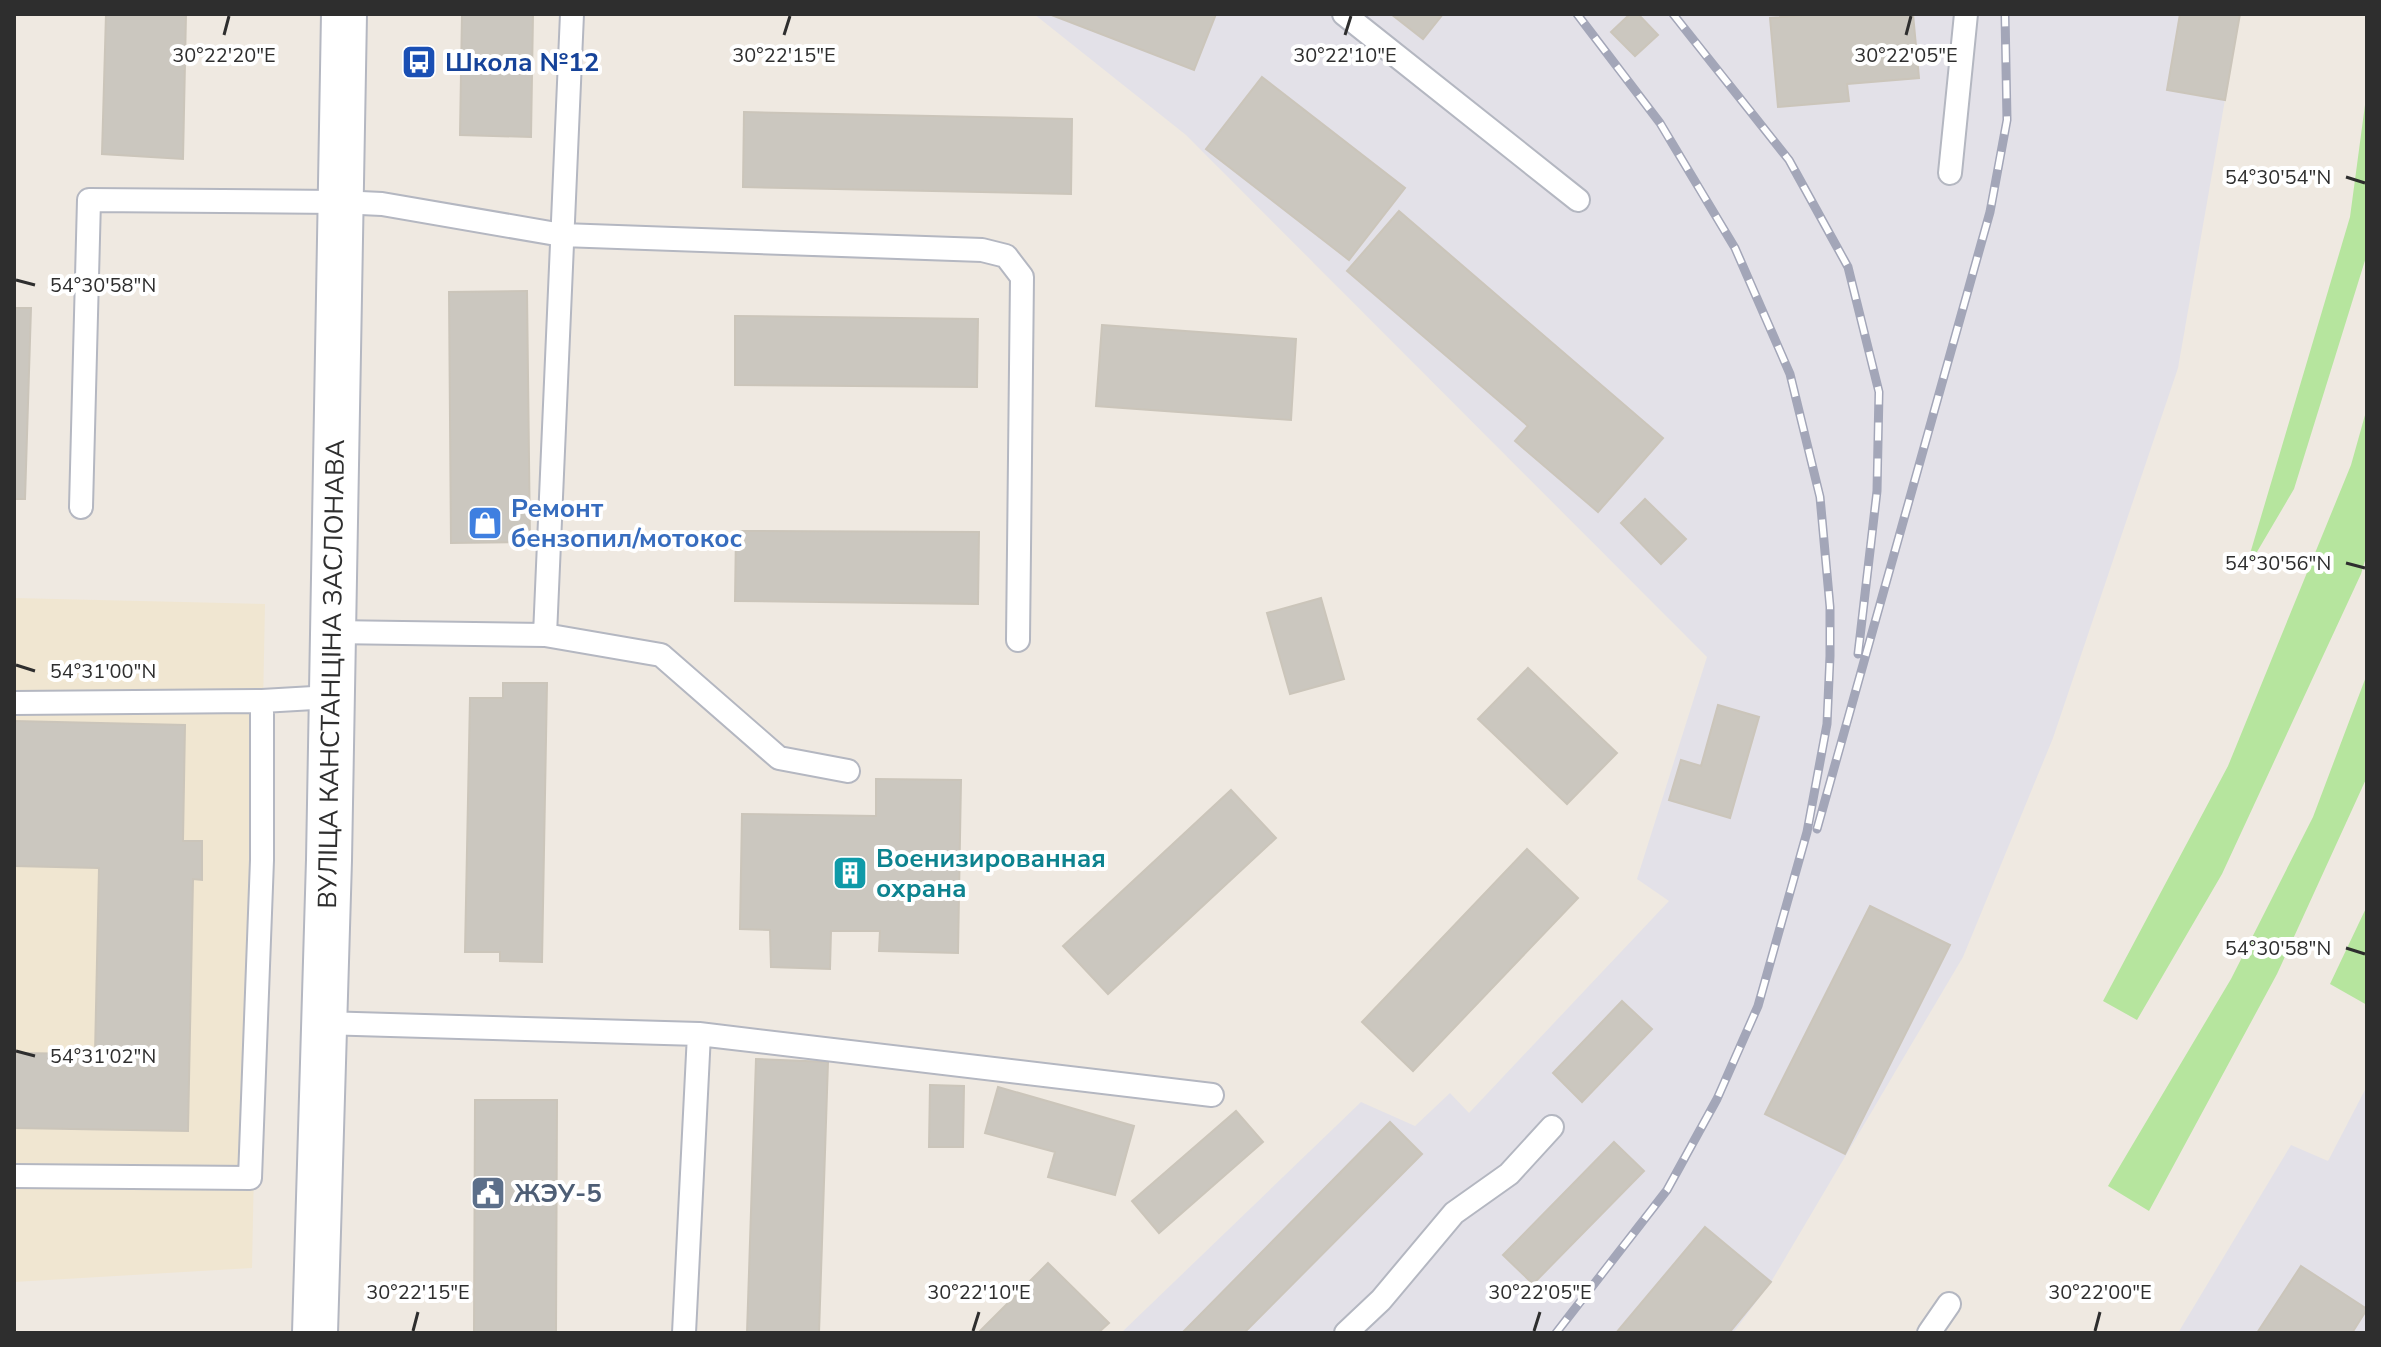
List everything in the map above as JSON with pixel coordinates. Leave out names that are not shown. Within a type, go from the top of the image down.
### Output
[{"type":"street","name":"ВУЛІЦА КАНСТАНЦІНА ЗАСЛОНАВА","points":[[315,1333],[329,860],[344,14]]},
{"type":"lane","points":[[545,635],[572,14]]},
{"type":"lane","points":[[1344,14],[1578,200]]},
{"type":"lane","points":[[1950,173],[1966,14]]},
{"type":"lane","points":[[81,507],[89,200],[382,204],[562,235],[982,250],[1006,256],[1022,277],[1018,640]]},
{"type":"lane","points":[[331,632],[545,635],[661,655],[779,758],[848,771]]},
{"type":"lane","points":[[14,703],[262,701],[331,697]]},
{"type":"lane","points":[[14,1176],[250,1178],[262,860],[262,701]]},
{"type":"lane","points":[[322,1023],[699,1034],[1212,1095]]},
{"type":"lane","points":[[684,1333],[699,1034]]},
{"type":"lane","points":[[1346,1333],[1381,1300],[1454,1213],[1509,1174],[1552,1127]]},
{"type":"lane","points":[[1929,1333],[1949,1304]]},
{"type":"shaded area","points":[[1034,14],[2240,14],[2178,368],[2053,738],[1963,957],[1771,1282],[1733,1333],[1121,1333],[1361,1102],[1415,1126],[1450,1093],[1469,1113],[1669,901],[1637,879],[1707,657],[1186,135]]},
{"type":"shaded area","points":[[14,598],[265,604],[252,1268],[14,1282]]},
{"type":"shaded area","points":[[2367,1086],[2367,1333],[2178,1333],[2291,1145],[2328,1161]]},
{"type":"green space","points":[[2367,90],[2367,254],[2294,489],[2244,574],[2350,217]]},
{"type":"green space","points":[[2367,408],[2367,554],[2361,574],[2222,874],[2137,1020],[2103,1001],[2228,766],[2351,465]]},
{"type":"green space","points":[[2367,674],[2367,777],[2277,974],[2149,1211],[2108,1186],[2231,979],[2313,817]]},
{"type":"green space","points":[[2367,906],[2367,1005],[2330,984]]},
{"type":"building","points":[[106,14],[186,14],[183,159],[102,154]]},
{"type":"building","points":[[462,14],[533,14],[531,137],[460,135]]},
{"type":"building","points":[[1049,14],[1216,14],[1194,70]]},
{"type":"building","points":[[1391,14],[1443,14],[1423,39]]},
{"type":"building","points":[[1630,14],[1638,14],[1658,35],[1635,56],[1611,32]]},
{"type":"building","points":[[1816,14],[1913,14],[1919,78],[1847,84],[1849,101],[1778,107],[1770,18]]},
{"type":"building","points":[[2180,14],[2240,14],[2225,100],[2167,90]]},
{"type":"building","points":[[1262,77],[1405,188],[1349,260],[1206,149]]},
{"type":"building","points":[[744,112],[1072,119],[1071,194],[743,187]]},
{"type":"building","points":[[1399,211],[1663,438],[1598,512],[1515,441],[1528,426],[1347,271]]},
{"type":"building","points":[[527,291],[530,542],[451,543],[449,292]]},
{"type":"building","points":[[14,308],[31,308],[25,499],[14,499]]},
{"type":"building","points":[[735,316],[978,319],[977,387],[735,385]]},
{"type":"building","points":[[1102,325],[1296,339],[1291,420],[1096,406]]},
{"type":"building","points":[[1645,499],[1686,539],[1661,564],[1621,523]]},
{"type":"building","points":[[736,531],[979,532],[978,604],[735,601]]},
{"type":"building","points":[[1321,598],[1344,679],[1290,694],[1267,613]]},
{"type":"building","points":[[1528,668],[1617,753],[1567,804],[1478,719]]},
{"type":"building","points":[[503,683],[547,683],[542,962],[500,961],[500,952],[465,952],[470,698],[503,698]]},
{"type":"building","points":[[1718,705],[1759,717],[1730,818],[1669,800],[1681,760],[1701,766]]},
{"type":"building","points":[[14,721],[185,725],[183,841],[202,841],[202,880],[193,879],[188,1131],[14,1128],[14,1053],[95,1054],[99,868],[14,866]]},
{"type":"building","name":"Военизированная охрана","points":[[876,779],[961,780],[958,953],[879,951],[880,931],[831,931],[830,969],[771,967],[770,930],[740,929],[742,814],[876,816]]},
{"type":"building","points":[[1231,790],[1276,838],[1108,994],[1063,946]]},
{"type":"building","points":[[1527,849],[1578,898],[1413,1071],[1362,1022]]},
{"type":"building","points":[[1870,906],[1950,945],[1845,1154],[1765,1114]]},
{"type":"building","points":[[1622,1001],[1652,1029],[1582,1102],[1553,1073]]},
{"type":"building","points":[[756,1059],[828,1062],[819,1333],[747,1333]]},
{"type":"building","points":[[930,1085],[964,1086],[963,1147],[929,1147]]},
{"type":"building","points":[[998,1087],[1134,1126],[1115,1195],[1048,1177],[1055,1152],[985,1133]]},
{"type":"building","points":[[475,1100],[557,1100],[556,1333],[474,1333]]},
{"type":"building","points":[[1236,1111],[1263,1142],[1159,1233],[1132,1201]]},
{"type":"building","points":[[1390,1122],[1422,1154],[1244,1333],[1182,1333]]},
{"type":"building","points":[[1614,1142],[1644,1171],[1533,1284],[1503,1255]]},
{"type":"building","points":[[1705,1227],[1771,1282],[1729,1333],[1616,1333]]},
{"type":"building","points":[[1048,1263],[1109,1323],[1098,1333],[978,1333]]},
{"type":"building","points":[[2301,1266],[2367,1309],[2352,1333],[2257,1333]]},
{"type":"railway","points":[[1556,1333],[1667,1190],[1717,1099],[1758,1006],[1807,832],[1827,724],[1830,656],[1830,607],[1820,497],[1790,374],[1735,248],[1660,123],[1577,14]]},
{"type":"railway","points":[[1673,14],[1789,160],[1848,267],[1879,392],[1877,491],[1858,654]]},
{"type":"railway","points":[[1817,829],[1990,212],[2007,120],[2005,14]]},
{"type":"place","name":"Школа №12","points":[[419,62]]},
{"type":"place","name":"Ремонт бензопил/мотокос","points":[[485,523]]},
{"type":"place","name":"Военизированная охрана","points":[[850,873]]},
{"type":"place","name":"ЖЭУ-5","points":[[488,1193]]}]
